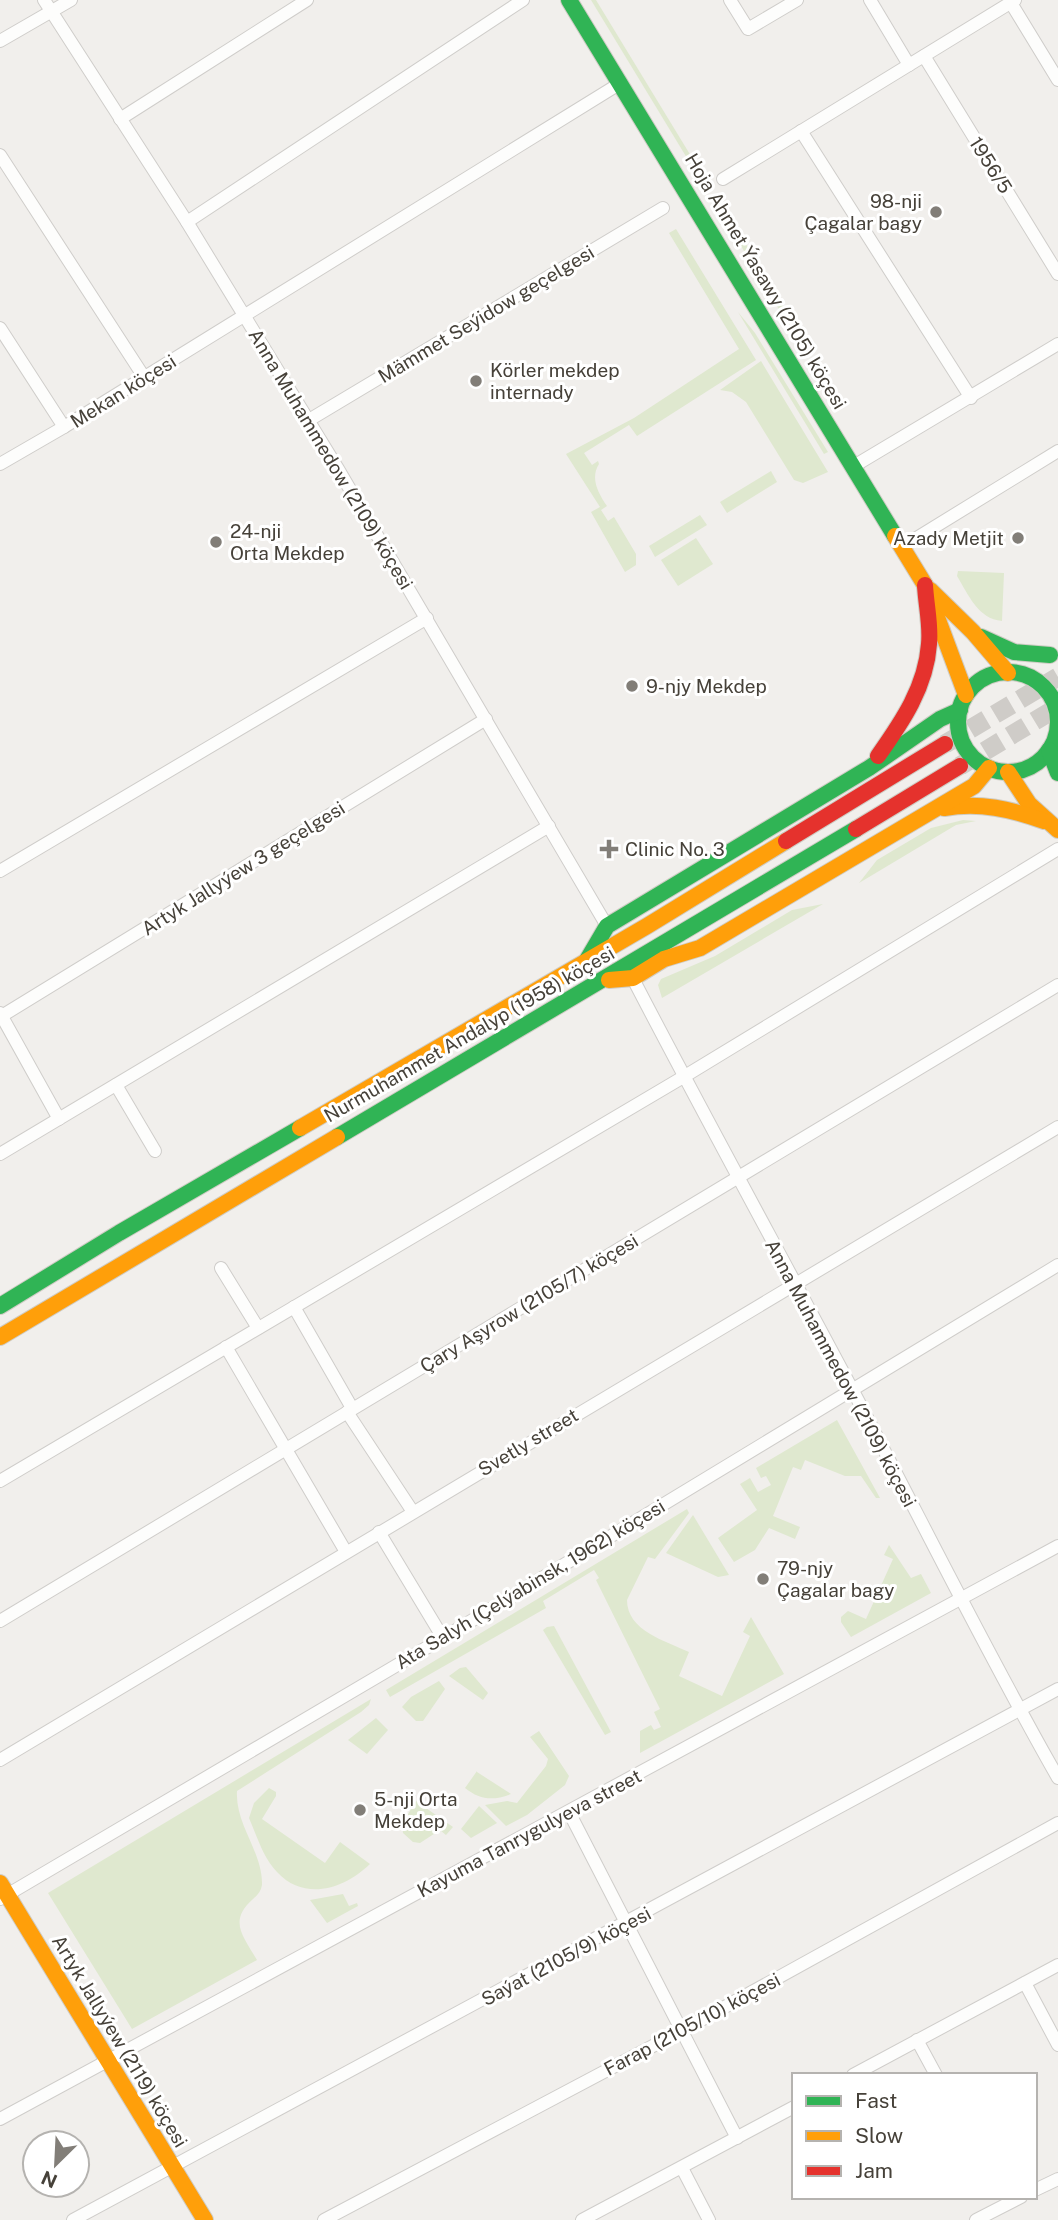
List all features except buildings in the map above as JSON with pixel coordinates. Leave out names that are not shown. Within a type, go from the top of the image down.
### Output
[{"type":"main road","name":"Hoja Ahmet Ýasawy (2105) köçesi","points":[[569,0],[925,585],[963,702]]},
{"type":"main road","name":"Hoja Ahmet Ýasawy (2105) köçesi","points":[[925,585],[1013,673]]},
{"type":"main road","points":[[870,768],[901,723],[924,672],[929,638],[925,585]]},
{"type":"main road","points":[[973,632],[1007,651],[1029,656],[1054,653]]},
{"type":"main road","points":[[1013,673],[1054,653]]},
{"type":"main road","points":[[586,962],[607,926],[870,768],[963,702],[980,681],[998,673],[1013,673],[1035,681],[1049,695],[1057,712],[1054,741],[1058,773]]},
{"type":"main road","points":[[963,702],[958,722],[962,741],[973,757],[989,768],[1008,772],[1027,768],[1043,757],[1054,741]]},
{"type":"main road","name":"Nurmuhammet Andalyp (1958) köçesi","points":[[0,1306],[130,1226],[647,926],[945,744]]},
{"type":"main road","name":"Nurmuhammet Andalyp (1958) köçesi","points":[[0,1337],[601,981],[629,972],[960,766]]},
{"type":"main road","points":[[629,972],[700,948],[974,786],[989,768]]},
{"type":"main road","points":[[1008,772],[1021,795],[1051,826]]},
{"type":"main road","points":[[932,810],[962,804],[993,805],[1051,826]]},
{"type":"main road","points":[[660,894],[694,896]]},
{"type":"main road","points":[[647,926],[660,894]]},
{"type":"main road","name":"Artyk Jallyýew (2119) köçesi","points":[[2,1893],[205,2220]]},
{"type":"street","name":"Anna Muhammedow (2109) köçesi","points":[[44,0],[187,222],[309,420],[607,926]]},
{"type":"street","points":[[0,41],[71,0]]},
{"type":"street","points":[[120,120],[307,0]]},
{"type":"street","points":[[187,222],[523,0]]},
{"type":"street","points":[[730,0],[748,29],[797,0]]},
{"type":"street","points":[[870,0],[909,65]]},
{"type":"street","points":[[723,179],[1013,1],[1058,80]]},
{"type":"street","name":"1956/5","points":[[924,56],[1058,274]]},
{"type":"street","name":"Mekan köçesi","points":[[0,464],[619,84]]},
{"type":"street","points":[[801,131],[971,398]]},
{"type":"street","points":[[0,155],[145,377]]},
{"type":"street","name":"Mämmet Seýidow geçelgesi","points":[[309,420],[663,208]]},
{"type":"street","points":[[0,328],[64,427]]},
{"type":"street","points":[[854,466],[1058,344]]},
{"type":"street","points":[[902,547],[1058,451]]},
{"type":"street","points":[[0,871],[427,618]]},
{"type":"street","name":"Artyk Jallyýew 3 geçelgesi","points":[[1,1015],[486,719]]},
{"type":"street","points":[[0,1154],[549,826]]},
{"type":"street","points":[[0,1481],[685,1076],[1058,849]]},
{"type":"street","name":"Anna Muhammedow (2109) köçesi","points":[[629,972],[852,1389],[960,1600],[1058,1778]]},
{"type":"street","name":"Çary Aşyrow (2105/7) köçesi","points":[[0,1620],[1058,985]]},
{"type":"street","points":[[1,1015],[59,1119]]},
{"type":"street","points":[[116,1085],[155,1151]]},
{"type":"street","name":"Svetly street","points":[[0,1760],[1058,1127]]},
{"type":"street","name":"Ata Salyh (Çelýabinsk, 1962) köçesi","points":[[2,1893],[443,1638],[1058,1265]]},
{"type":"street","points":[[222,1268],[258,1328]]},
{"type":"street","points":[[294,1307],[350,1410],[413,1511]]},
{"type":"street","points":[[226,1347],[345,1552]]},
{"type":"street","points":[[379,1532],[443,1638]]},
{"type":"street","name":"Kayuma Tanrygulyeva street","points":[[0,2119],[1058,1546]]},
{"type":"street","name":"Saýat (2105/9) köçesi","points":[[73,2220],[1058,1689]]},
{"type":"street","points":[[569,1812],[737,2138]]},
{"type":"street","name":"Farap (2105/10) köçesi","points":[[324,2220],[683,2030],[1058,1823]]},
{"type":"street","points":[[857,2073],[1058,1965]]},
{"type":"street","points":[[1025,1983],[1058,2045]]},
{"type":"street","points":[[917,2040],[935,2073]]},
{"type":"street","points":[[582,2220],[792,2108]]},
{"type":"street","points":[[682,2168],[709,2220]]},
{"type":"street","points":[[1037,2189],[1058,2179]]},
{"type":"street","points":[[976,2220],[1003,2201]]},
{"type":"green space","points":[[591,0],[596,0],[694,161],[690,163]]},
{"type":"green space","points":[[720,201],[812,354],[809,355],[799,343],[716,204]]},
{"type":"green space","points":[[676,229],[756,360],[637,436],[629,425],[584,453],[592,465],[598,461],[599,464],[595,480],[607,506],[601,510],[608,521],[614,517],[636,554],[636,565],[625,572],[591,512],[600,507],[566,454],[634,418],[739,349],[669,233]]},
{"type":"green space","points":[[738,312],[755,333],[828,452],[824,454]]},
{"type":"green space","points":[[761,361],[828,472],[803,483],[794,480],[746,402],[732,392],[720,390]]},
{"type":"green space","points":[[771,471],[777,482],[727,513],[720,502]]},
{"type":"green space","points":[[700,515],[707,525],[655,557],[649,546]]},
{"type":"green space","points":[[696,538],[713,564],[678,586],[661,560]]},
{"type":"green space","points":[[958,571],[1004,573],[1002,621],[980,611],[957,576]]},
{"type":"green space","points":[[963,820],[976,821],[956,825],[859,883],[877,860],[931,828]]},
{"type":"green space","points":[[823,904],[662,998],[658,985],[661,979],[715,956],[792,910]]},
{"type":"green space","points":[[837,1420],[880,1498],[876,1498],[861,1476],[845,1476],[805,1460],[801,1470],[793,1467],[773,1516],[800,1527],[795,1539],[769,1528],[755,1550],[734,1562],[718,1538],[757,1510],[740,1484],[750,1478],[758,1492],[771,1485],[766,1476],[761,1478],[756,1468]]},
{"type":"green space","points":[[687,1509],[689,1513],[655,1559],[648,1557],[627,1600],[633,1620],[659,1639],[689,1652],[679,1676],[722,1696],[750,1636],[743,1632],[751,1617],[784,1674],[640,1753],[640,1731],[651,1725],[654,1730],[661,1727],[654,1712],[660,1709],[596,1580],[599,1578],[594,1570],[543,1601],[546,1608],[390,1697],[386,1690]]},
{"type":"green space","points":[[693,1515],[729,1575],[718,1577],[666,1553]]},
{"type":"green space","points":[[889,1545],[911,1578],[921,1574],[931,1593],[851,1637],[841,1622],[841,1617],[848,1611],[866,1619],[893,1559],[884,1555]]},
{"type":"green space","points":[[554,1626],[611,1732],[605,1735],[543,1630]]},
{"type":"green space","points":[[466,1667],[488,1693],[483,1700],[449,1676]]},
{"type":"green space","points":[[439,1681],[445,1689],[423,1721],[416,1721],[402,1707],[411,1697]]},
{"type":"green space","points":[[371,1699],[361,1712],[237,1791],[240,1815],[261,1873],[261,1889],[245,1907],[240,1922],[243,1936],[257,1960],[132,2029],[48,1893]]},
{"type":"green space","points":[[376,1718],[388,1730],[367,1754],[348,1740]]},
{"type":"green space","points":[[539,1731],[569,1776],[565,1785],[527,1815],[506,1826],[485,1805],[507,1801],[517,1803],[546,1766],[548,1759],[530,1737]]},
{"type":"green space","points":[[477,1771],[511,1794],[487,1798],[465,1788]]},
{"type":"green space","points":[[269,1788],[276,1792],[276,1796],[262,1819],[325,1863],[340,1842],[370,1864],[348,1880],[324,1889],[300,1887],[288,1881],[268,1860],[249,1818],[254,1803]]},
{"type":"green space","points":[[416,1801],[453,1827],[446,1835],[440,1830],[420,1843],[413,1842],[403,1833],[402,1824]]},
{"type":"green space","points":[[479,1806],[497,1823],[471,1838],[461,1829]]},
{"type":"green space","points":[[343,1894],[349,1906],[357,1903],[358,1906],[327,1923],[310,1900]]},
{"type":"tunnel","points":[[945,744],[1058,677]]},
{"type":"tunnel","points":[[960,766],[1058,707]]},
{"type":"traffic: fast","points":[[569,0],[895,536]]},
{"type":"traffic: fast","points":[[981,637],[1014,652],[1050,655]]},
{"type":"traffic: fast","points":[[1008,672],[1027,676],[1043,687],[1054,703],[1058,722],[1054,741],[1043,757],[1027,768],[1008,772],[989,768],[973,757],[962,741],[958,722],[962,703],[973,687],[989,676],[1008,672]]},
{"type":"traffic: fast","points":[[587,960],[607,926],[869,768],[940,719],[960,710]]},
{"type":"traffic: fast","points":[[1049,750],[1058,773]]},
{"type":"traffic: fast","points":[[337,1137],[856,829]]},
{"type":"traffic: fast","points":[[0,1306],[300,1128]]},
{"type":"traffic: slow","points":[[895,536],[925,585],[966,695]]},
{"type":"traffic: slow","points":[[930,590],[973,632],[1008,673]]},
{"type":"traffic: slow","points":[[609,980],[633,978],[664,959],[700,948],[974,786],[989,768]]},
{"type":"traffic: slow","points":[[1008,772],[1029,804],[1058,830]]},
{"type":"traffic: slow","points":[[944,808],[995,808],[1044,821]]},
{"type":"traffic: slow","points":[[300,1128],[647,926],[786,841]]},
{"type":"traffic: slow","points":[[0,1337],[337,1137]]},
{"type":"traffic: slow","points":[[0,1883],[205,2220]]},
{"type":"traffic: jam","points":[[878,756],[904,717],[923,675],[929,637],[925,585]]},
{"type":"traffic: jam","points":[[786,841],[945,744]]},
{"type":"traffic: jam","points":[[856,829],[960,766]]},
{"type":"place","name":"98-nji Çagalar bagy","points":[[936,212]]},
{"type":"place","name":"Körler mekdep internady","points":[[476,381]]},
{"type":"place","name":"Azady Metjit","points":[[1018,538]]},
{"type":"place","name":"24-nji Orta Mekdep","points":[[216,542]]},
{"type":"place","name":"9-njy Mekdep","points":[[632,686]]},
{"type":"place","name":"Clinic No. 3","points":[[609,849]]},
{"type":"place","name":"79-njy Çagalar bagy","points":[[763,1579]]},
{"type":"place","name":"5-nji Orta Mekdep","points":[[360,1810]]}]
